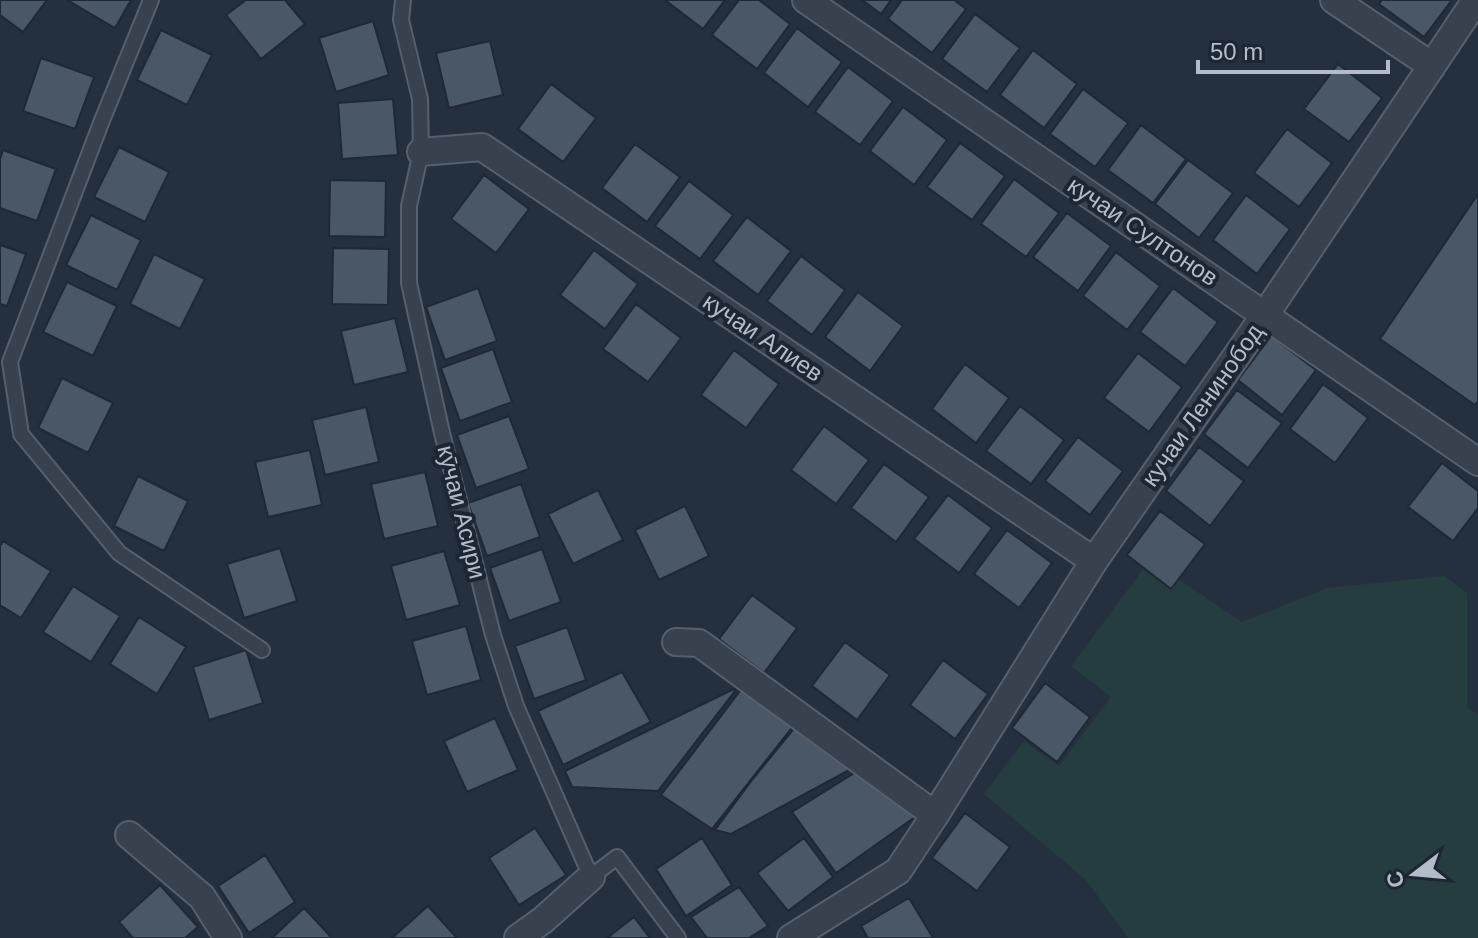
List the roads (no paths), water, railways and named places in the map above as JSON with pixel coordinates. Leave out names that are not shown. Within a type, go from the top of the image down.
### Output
[{"type":"street","name":"кучаи Султонов","points":[[806,0],[1478,462]]},
{"type":"street","points":[[1334,0],[1432,66]]},
{"type":"street","name":"кучаи Ленинобод","points":[[791,938],[898,871],[1094,561],[1265,315],[1476,0]]},
{"type":"street","name":"кучаи Алиев","points":[[421,152],[482,147],[1094,561]]},
{"type":"street","points":[[676,642],[699,643],[935,815]]},
{"type":"street","points":[[129,835],[202,897],[228,938]]},
{"type":"street","points":[[518,938],[591,877]]},
{"type":"lane","points":[[151,0],[10,362],[21,434],[119,553],[262,650]]},
{"type":"lane","name":"кӯчаи Асири","points":[[403,0],[401,20],[420,99],[421,152],[409,206],[409,283],[442,433],[493,635],[516,706],[591,877]]},
{"type":"lane","points":[[591,877],[617,857],[678,938]]}]
